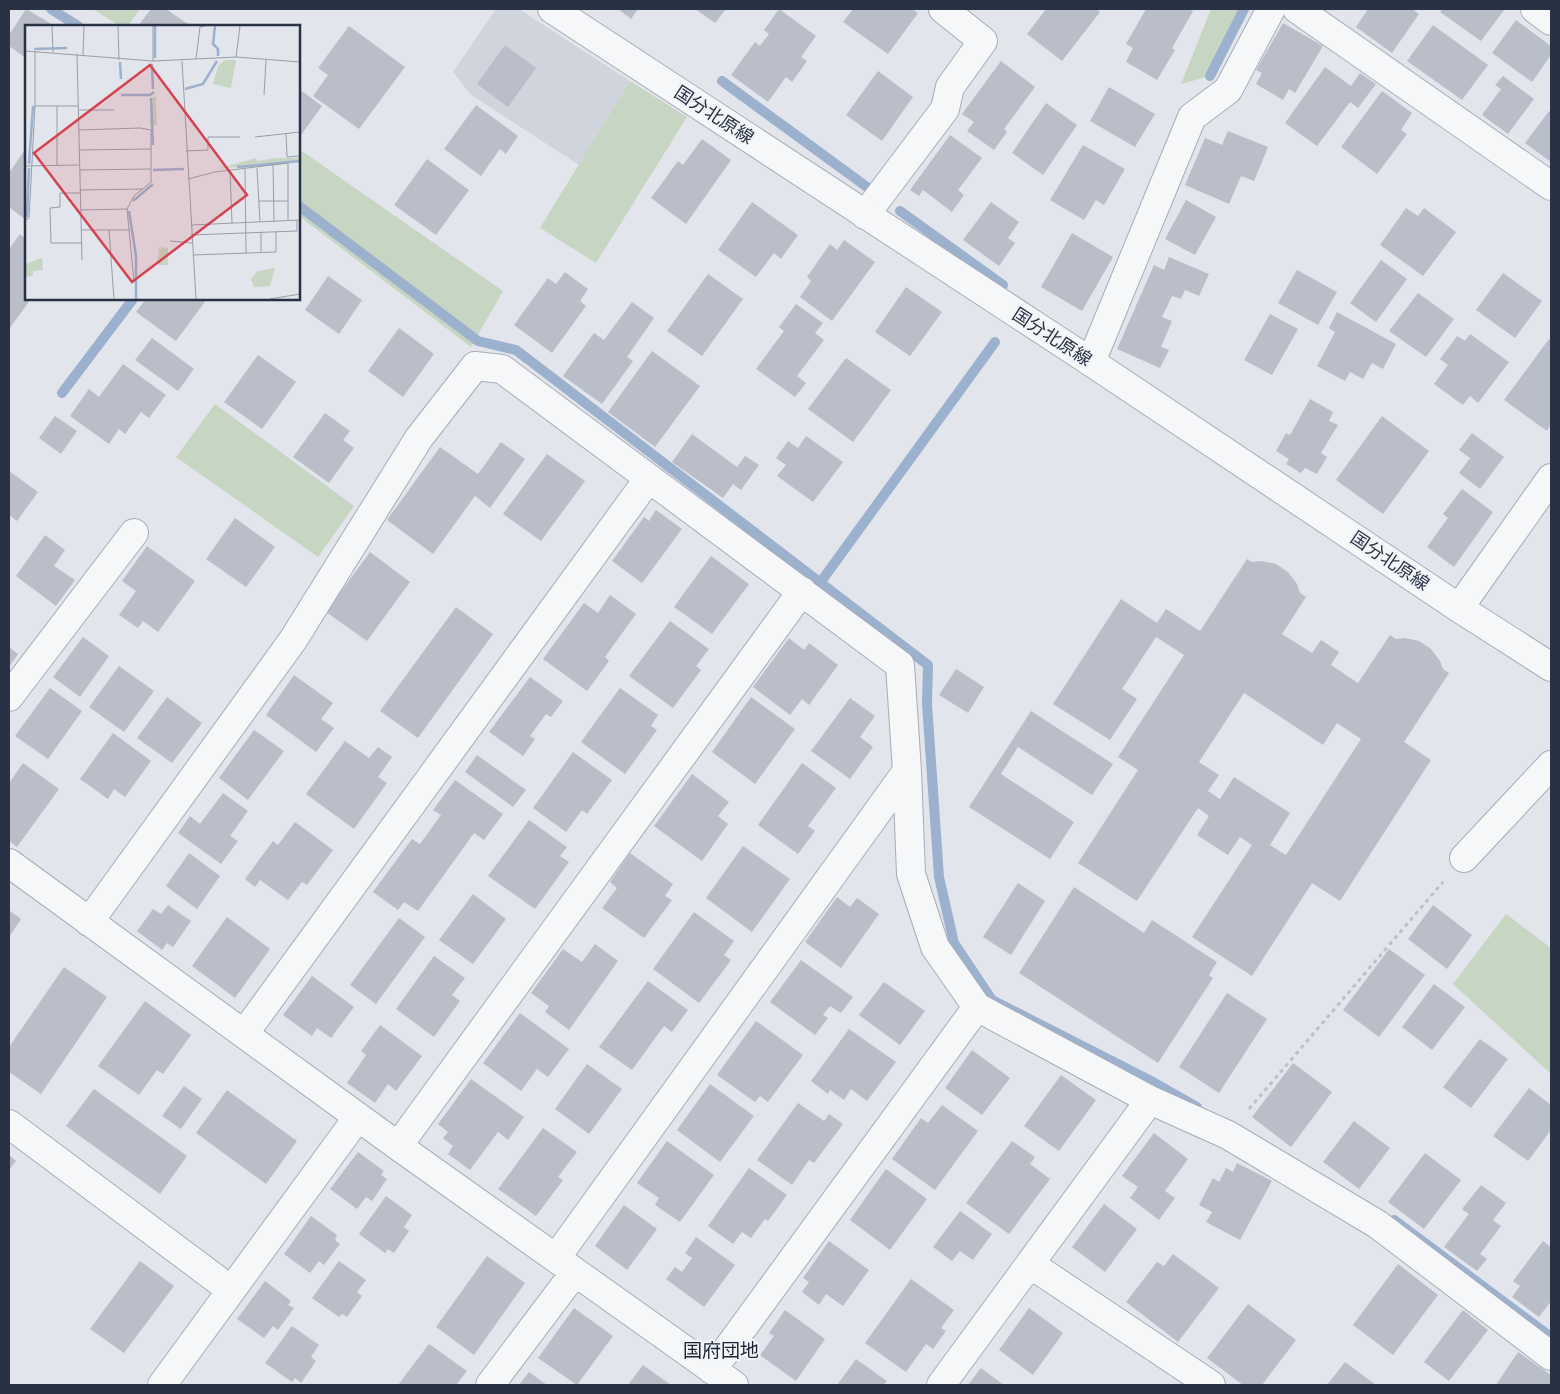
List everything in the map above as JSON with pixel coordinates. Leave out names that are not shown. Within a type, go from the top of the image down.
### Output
[{"type":"street","name":"国分北原線","points":[[552,9],[1091,362],[1460,608],[1548,659]]},
{"type":"street","points":[[865,215],[945,110],[950,87],[983,41],[943,9]]},
{"type":"street","points":[[1091,362],[1192,117],[1228,90],[1271,9]]},
{"type":"street","points":[[1297,9],[1551,186]]},
{"type":"street","points":[[1535,9],[1551,21]]},
{"type":"street","points":[[89,922],[293,640],[419,438],[475,366],[502,369],[900,666],[911,874],[935,947],[977,1007],[1150,1100],[1228,1135],[1377,1224],[1551,1356]]},
{"type":"street","points":[[244,1034],[649,478]]},
{"type":"street","points":[[1460,608],[1551,478]]},
{"type":"street","points":[[9,697],[134,533]]},
{"type":"street","points":[[398,1146],[802,591]]},
{"type":"street","points":[[1464,858],[1551,765]]},
{"type":"street","points":[[490,1385],[565,1265],[907,771]]},
{"type":"street","points":[[9,864],[398,1146],[734,1385]]},
{"type":"street","points":[[712,1370],[977,1007]]},
{"type":"street","points":[[940,1385],[1150,1100]]},
{"type":"street","points":[[162,1385],[358,1117]]},
{"type":"street","points":[[9,1124],[231,1290]]},
{"type":"street","points":[[1030,1264],[1211,1385]]},
{"type":"path","points":[[1248,1111],[1464,858]]},
{"type":"shaded area","points":[[496,9],[519,9],[630,81],[579,165],[471,95],[453,72]]},
{"type":"green space","points":[[93,9],[140,9],[129,25],[118,25]]},
{"type":"green space","points":[[1211,9],[1244,9],[1210,76],[1181,84]]},
{"type":"green space","points":[[630,81],[687,117],[596,263],[540,228]]},
{"type":"green space","points":[[300,150],[503,291],[471,347],[300,217]]},
{"type":"green space","points":[[215,404],[354,506],[318,557],[176,457]]},
{"type":"green space","points":[[1506,914],[1551,948],[1551,1074],[1453,984]]},
{"type":"building","points":[[26,9],[53,25],[25,25],[25,57],[9,46],[9,35]]},
{"type":"building","points":[[151,9],[166,9],[190,25],[139,25]]},
{"type":"building","points":[[618,9],[638,9],[631,19]]},
{"type":"building","points":[[695,9],[726,9],[715,23]]},
{"type":"building","points":[[779,9],[816,36],[801,57],[807,61],[792,82],[786,77],[768,102],[731,75],[755,42],[760,46],[769,34],[764,30]]},
{"type":"building","points":[[853,9],[912,9],[918,13],[888,54],[843,22]]},
{"type":"building","points":[[1046,9],[1096,9],[1100,12],[1062,61],[1027,34]]},
{"type":"building","points":[[1146,9],[1189,9],[1193,11],[1172,48],[1175,50],[1157,80],[1126,62],[1133,48],[1126,44]]},
{"type":"building","points":[[1368,9],[1412,9],[1419,14],[1392,53],[1356,27]]},
{"type":"building","points":[[1443,9],[1504,10],[1481,41],[1440,12]]},
{"type":"building","points":[[1516,20],[1551,46],[1551,55],[1532,82],[1492,53]]},
{"type":"building","points":[[1283,23],[1323,46],[1295,93],[1289,89],[1283,100],[1256,84],[1262,73],[1256,70]]},
{"type":"building","points":[[1433,25],[1488,65],[1462,100],[1407,61]]},
{"type":"building","points":[[349,26],[405,67],[359,129],[313,96],[328,75],[318,68]]},
{"type":"building","points":[[505,45],[536,68],[508,107],[477,84]]},
{"type":"building","points":[[1001,61],[1035,87],[1004,129],[1007,132],[994,150],[967,131],[974,122],[962,114]]},
{"type":"building","points":[[1325,67],[1351,86],[1360,73],[1376,84],[1358,108],[1350,102],[1317,146],[1285,123]]},
{"type":"building","points":[[878,71],[913,97],[882,141],[846,115]]},
{"type":"building","points":[[1503,76],[1534,99],[1508,134],[1482,115],[1501,89],[1495,85]]},
{"type":"building","points":[[1109,87],[1155,114],[1135,147],[1090,121]]},
{"type":"building","points":[[300,90],[322,106],[300,134]]},
{"type":"building","points":[[1382,91],[1412,113],[1401,130],[1407,134],[1377,174],[1341,147]]},
{"type":"building","points":[[1046,103],[1077,125],[1043,175],[1012,153]]},
{"type":"building","points":[[476,105],[518,136],[506,154],[500,149],[481,176],[444,149]]},
{"type":"building","points":[[1549,111],[1551,112],[1551,162],[1525,143]]},
{"type":"building","points":[[1228,131],[1268,147],[1254,181],[1241,176],[1229,204],[1185,185],[1205,138],[1222,145]]},
{"type":"building","points":[[950,135],[982,158],[958,190],[964,195],[952,212],[923,190],[919,196],[910,190]]},
{"type":"building","points":[[702,139],[731,160],[686,224],[651,198],[678,161],[683,165]]},
{"type":"building","points":[[1083,145],[1125,169],[1104,205],[1096,200],[1084,220],[1050,200]]},
{"type":"building","points":[[24,151],[25,219],[9,207],[9,173]]},
{"type":"building","points":[[427,159],[469,190],[436,235],[394,205]]},
{"type":"building","points":[[1186,200],[1216,217],[1195,255],[1165,239]]},
{"type":"building","points":[[752,202],[798,235],[781,259],[774,253],[756,277],[718,250]]},
{"type":"building","points":[[991,202],[1019,222],[1008,238],[1015,243],[999,266],[963,240]]},
{"type":"building","points":[[1406,208],[1418,216],[1424,208],[1456,232],[1423,276],[1380,245]]},
{"type":"building","points":[[1072,233],[1113,257],[1082,311],[1041,287]]},
{"type":"building","points":[[20,234],[25,238],[25,300],[30,300],[9,329],[9,249]]},
{"type":"building","points":[[844,240],[875,262],[832,321],[800,297],[811,281],[807,277],[830,244],[837,250]]},
{"type":"building","points":[[1169,257],[1209,274],[1199,296],[1185,290],[1181,299],[1172,296],[1162,317],[1172,321],[1161,347],[1169,350],[1160,368],[1117,349],[1154,265],[1164,270]]},
{"type":"building","points":[[1381,260],[1407,279],[1376,322],[1350,303]]},
{"type":"building","points":[[1297,270],[1337,292],[1318,325],[1278,303]]},
{"type":"building","points":[[565,272],[588,289],[580,301],[586,306],[552,353],[514,325],[548,278],[556,284]]},
{"type":"building","points":[[1503,273],[1542,301],[1515,338],[1476,310]]},
{"type":"building","points":[[708,274],[743,299],[702,356],[667,331]]},
{"type":"building","points":[[328,276],[362,300],[339,334],[305,310]]},
{"type":"building","points":[[906,287],[942,312],[910,356],[875,332]]},
{"type":"building","points":[[1418,293],[1454,319],[1426,357],[1389,331]]},
{"type":"building","points":[[145,300],[206,300],[176,341],[136,312]]},
{"type":"building","points":[[632,302],[654,318],[627,357],[633,361],[602,404],[563,376],[594,333],[604,340]]},
{"type":"building","points":[[796,304],[823,323],[815,333],[824,340],[797,376],[806,383],[795,397],[756,369],[784,331],[779,327]]},
{"type":"building","points":[[1337,312],[1396,344],[1383,369],[1372,363],[1363,379],[1350,372],[1345,381],[1317,366],[1335,332],[1329,328]]},
{"type":"building","points":[[1270,314],[1298,329],[1272,375],[1244,360]]},
{"type":"building","points":[[399,328],[434,354],[403,397],[368,371]]},
{"type":"building","points":[[1470,334],[1509,362],[1478,403],[1470,396],[1463,405],[1434,384],[1448,365],[1440,359],[1457,336],[1465,341]]},
{"type":"building","points":[[152,338],[194,369],[178,391],[135,360]]},
{"type":"building","points":[[1549,339],[1551,341],[1551,424],[1547,431],[1504,400]]},
{"type":"building","points":[[652,351],[700,386],[655,447],[608,412]]},
{"type":"building","points":[[258,355],[296,382],[262,429],[224,402]]},
{"type":"building","points":[[846,358],[891,390],[853,442],[808,409]]},
{"type":"building","points":[[123,364],[166,395],[149,418],[141,412],[125,434],[119,429],[109,444],[70,416],[89,389],[99,397]]},
{"type":"building","points":[[1310,399],[1333,412],[1329,421],[1338,425],[1321,453],[1327,457],[1317,474],[1305,468],[1301,473],[1286,464],[1289,459],[1276,451],[1286,433],[1290,435]]},
{"type":"building","points":[[325,413],[350,431],[343,440],[354,448],[329,483],[293,457]]},
{"type":"building","points":[[55,416],[77,431],[61,454],[39,438]]},
{"type":"building","points":[[1382,416],[1429,451],[1383,514],[1336,480]]},
{"type":"building","points":[[1472,433],[1504,457],[1480,489],[1459,473],[1470,458],[1459,450]]},
{"type":"building","points":[[692,434],[737,467],[745,456],[759,465],[741,490],[733,484],[723,498],[672,462]]},
{"type":"building","points":[[806,436],[843,462],[813,502],[777,476],[786,465],[776,458],[788,441],[798,448]]},
{"type":"building","points":[[501,442],[525,459],[490,508],[475,496],[433,554],[387,520],[440,447],[478,474]]},
{"type":"building","points":[[547,454],[585,481],[541,541],[503,514]]},
{"type":"building","points":[[9,471],[38,492],[17,521],[9,515]]},
{"type":"building","points":[[1462,489],[1493,512],[1454,567],[1427,547],[1448,518],[1443,514]]},
{"type":"building","points":[[656,510],[682,529],[642,583],[612,561],[644,517],[649,521]]},
{"type":"building","points":[[235,518],[275,547],[246,587],[206,559]]},
{"type":"building","points":[[45,535],[65,550],[54,566],[75,580],[56,606],[16,576]]},
{"type":"building","points":[[147,546],[195,581],[158,632],[143,621],[138,628],[119,615],[136,591],[122,581]]},
{"type":"building","points":[[370,552],[410,582],[367,641],[326,612]]},
{"type":"building","points":[[711,556],[749,584],[712,634],[674,607]]},
{"type":"building","points":[[1247,559],[1252,562],[1262,561],[1276,564],[1288,572],[1297,584],[1300,593],[1306,597],[1282,634],[1312,653],[1321,640],[1339,652],[1331,665],[1358,683],[1390,635],[1396,639],[1405,638],[1419,641],[1431,649],[1440,661],[1443,669],[1449,673],[1404,742],[1431,760],[1340,901],[1312,883],[1252,976],[1192,937],[1252,845],[1240,837],[1228,855],[1197,835],[1209,816],[1198,808],[1137,901],[1078,863],[1138,770],[1118,757],[1184,655],[1156,637],[1122,689],[1137,699],[1110,740],[1053,704],[1121,599],[1157,623],[1166,609],[1200,631]],"holes":[[[1244,693],[1323,745],[1337,723],[1361,739],[1286,855],[1270,845],[1290,813],[1234,777],[1220,799],[1208,791],[1219,775],[1199,762]]]},
{"type":"building","points":[[610,595],[636,614],[605,657],[609,661],[587,691],[543,659],[584,603],[598,613]]},
{"type":"building","points":[[456,607],[493,634],[418,738],[380,711]]},
{"type":"building","points":[[670,621],[709,649],[696,666],[701,670],[673,708],[629,676]]},
{"type":"building","points":[[83,637],[109,656],[80,697],[53,677]]},
{"type":"building","points":[[789,638],[804,650],[809,643],[838,665],[809,705],[802,699],[790,715],[753,687]]},
{"type":"building","points":[[9,647],[18,654],[9,667]]},
{"type":"building","points":[[119,666],[154,691],[124,732],[89,707]]},
{"type":"building","points":[[956,669],[984,687],[968,713],[939,695]]},
{"type":"building","points":[[294,675],[333,703],[321,719],[334,728],[316,752],[266,715]]},
{"type":"building","points":[[530,677],[563,701],[551,717],[546,714],[530,736],[535,739],[523,756],[489,732]]},
{"type":"building","points":[[50,688],[82,711],[48,759],[15,736]]},
{"type":"building","points":[[620,688],[658,715],[651,726],[657,730],[625,774],[581,742]]},
{"type":"building","points":[[167,697],[202,723],[172,763],[137,738]]},
{"type":"building","points":[[751,697],[795,729],[755,784],[712,752]]},
{"type":"building","points":[[850,698],[875,716],[860,737],[873,747],[850,779],[811,751]]},
{"type":"building","points":[[1031,711],[1113,764],[1092,795],[1018,747],[1001,774],[1074,822],[1050,859],[969,807]]},
{"type":"building","points":[[254,730],[284,751],[248,800],[219,778]]},
{"type":"building","points":[[113,733],[151,761],[125,797],[114,789],[108,799],[80,779]]},
{"type":"building","points":[[345,741],[369,758],[378,747],[392,757],[378,777],[387,783],[354,829],[306,794]]},
{"type":"building","points":[[573,752],[612,780],[587,814],[582,810],[566,832],[533,808]]},
{"type":"building","points":[[477,755],[526,790],[513,807],[465,772]]},
{"type":"building","points":[[23,763],[59,789],[17,847],[9,841],[9,783]]},
{"type":"building","points":[[802,763],[836,788],[808,826],[815,831],[798,854],[758,825]]},
{"type":"building","points":[[692,774],[729,802],[718,816],[728,824],[702,861],[654,826]]},
{"type":"building","points":[[455,780],[503,814],[484,840],[474,833],[418,911],[404,902],[398,910],[373,892],[412,839],[420,844],[441,815],[433,810]]},
{"type":"building","points":[[223,793],[248,811],[230,836],[238,841],[221,864],[178,833],[190,816],[200,824]]},
{"type":"building","points":[[529,820],[567,847],[560,856],[569,862],[535,909],[488,876]]},
{"type":"building","points":[[295,822],[333,850],[307,885],[302,882],[288,900],[260,880],[255,887],[245,879],[273,841],[278,845]]},
{"type":"building","points":[[743,846],[790,879],[752,932],[706,898]]},
{"type":"building","points":[[189,853],[220,876],[197,909],[166,886]]},
{"type":"building","points":[[630,853],[673,884],[665,896],[672,900],[644,938],[602,908],[617,888],[610,882]]},
{"type":"building","points":[[1018,883],[1045,901],[1011,955],[983,937]]},
{"type":"building","points":[[1074,887],[1144,933],[1152,920],[1217,962],[1209,975],[1213,978],[1158,1063],[1019,973]]},
{"type":"building","points":[[473,894],[506,919],[473,964],[439,940]]},
{"type":"building","points":[[837,897],[850,907],[857,898],[879,914],[841,968],[805,942]]},
{"type":"building","points":[[168,905],[191,921],[173,947],[167,943],[162,950],[137,931],[153,909],[161,914]]},
{"type":"building","points":[[1433,905],[1472,935],[1447,969],[1408,939]]},
{"type":"building","points":[[9,910],[21,919],[9,937]]},
{"type":"building","points":[[694,912],[734,941],[724,955],[731,960],[699,1003],[653,969]]},
{"type":"building","points":[[227,917],[270,949],[235,998],[192,966]]},
{"type":"building","points":[[399,918],[425,937],[376,1004],[350,985]]},
{"type":"building","points":[[595,944],[618,961],[569,1030],[545,1012],[549,1006],[531,993],[563,949],[582,962]]},
{"type":"building","points":[[1389,949],[1425,975],[1379,1037],[1343,1010]]},
{"type":"building","points":[[434,956],[465,978],[452,995],[460,1001],[434,1037],[396,1009]]},
{"type":"building","points":[[801,960],[853,997],[841,1013],[830,1006],[823,1015],[828,1018],[815,1035],[770,1002]]},
{"type":"building","points":[[64,967],[107,997],[41,1094],[9,1072],[9,1047]]},
{"type":"building","points":[[312,976],[354,1007],[331,1038],[317,1028],[312,1036],[283,1015]]},
{"type":"building","points":[[648,981],[688,1010],[672,1032],[664,1026],[632,1070],[599,1047]]},
{"type":"building","points":[[884,982],[925,1011],[900,1045],[859,1015]]},
{"type":"building","points":[[1434,984],[1465,1007],[1432,1050],[1402,1027]]},
{"type":"building","points":[[1227,993],[1267,1019],[1219,1093],[1179,1067]]},
{"type":"building","points":[[145,1001],[191,1035],[163,1074],[157,1070],[139,1095],[98,1066]]},
{"type":"building","points":[[520,1013],[569,1049],[548,1077],[537,1069],[521,1091],[483,1063]]},
{"type":"building","points":[[756,1021],[803,1055],[768,1102],[760,1096],[755,1102],[717,1075]]},
{"type":"building","points":[[380,1025],[422,1056],[396,1091],[388,1084],[375,1103],[347,1083],[366,1055],[361,1051]]},
{"type":"building","points":[[849,1029],[896,1062],[867,1101],[851,1089],[844,1100],[830,1090],[828,1094],[811,1081]]},
{"type":"building","points":[[1480,1039],[1508,1059],[1471,1108],[1443,1087]]},
{"type":"building","points":[[972,1050],[1010,1078],[982,1115],[945,1088]]},
{"type":"building","points":[[1293,1063],[1332,1092],[1291,1147],[1252,1117]]},
{"type":"building","points":[[587,1064],[622,1089],[589,1134],[555,1109]]},
{"type":"building","points":[[1061,1075],[1096,1100],[1059,1151],[1024,1126]]},
{"type":"building","points":[[471,1079],[524,1117],[508,1140],[498,1132],[470,1170],[448,1154],[453,1146],[443,1138],[448,1132],[438,1124]]},
{"type":"building","points":[[710,1084],[754,1116],[720,1162],[677,1130]]},
{"type":"building","points":[[184,1086],[202,1099],[181,1129],[162,1116]]},
{"type":"building","points":[[1529,1088],[1551,1105],[1551,1130],[1528,1161],[1493,1136]]},
{"type":"building","points":[[94,1089],[187,1156],[160,1194],[66,1126]]},
{"type":"building","points":[[227,1090],[297,1141],[266,1184],[196,1133]]},
{"type":"building","points":[[798,1103],[824,1121],[829,1114],[843,1124],[814,1163],[809,1160],[792,1185],[757,1160]]},
{"type":"building","points":[[942,1105],[978,1131],[935,1190],[892,1159],[921,1118],[928,1123]]},
{"type":"building","points":[[1354,1121],[1390,1148],[1359,1189],[1323,1162]]},
{"type":"building","points":[[543,1128],[577,1152],[558,1177],[563,1180],[536,1216],[498,1189]]},
{"type":"building","points":[[1154,1133],[1188,1159],[1165,1191],[1175,1198],[1159,1220],[1130,1198],[1138,1187],[1122,1176]]},
{"type":"building","points":[[667,1141],[714,1175],[680,1222],[655,1205],[659,1198],[637,1183]]},
{"type":"building","points":[[1012,1141],[1035,1157],[1030,1164],[1050,1179],[1009,1234],[966,1203]]},
{"type":"building","points":[[358,1152],[384,1171],[381,1175],[387,1179],[372,1201],[366,1197],[357,1209],[330,1189]]},
{"type":"building","points":[[1425,1153],[1461,1180],[1424,1229],[1388,1202]]},
{"type":"building","points":[[9,1155],[16,1161],[9,1170]]},
{"type":"building","points":[[1237,1163],[1272,1181],[1240,1240],[1206,1222],[1212,1212],[1199,1205],[1213,1178],[1219,1182],[1226,1168],[1233,1172]]},
{"type":"building","points":[[749,1168],[787,1195],[768,1221],[765,1219],[751,1238],[742,1232],[733,1244],[708,1226]]},
{"type":"building","points":[[886,1169],[927,1199],[890,1250],[850,1220]]},
{"type":"building","points":[[1481,1185],[1506,1203],[1493,1220],[1501,1226],[1480,1254],[1487,1259],[1477,1271],[1444,1247],[1469,1214],[1462,1209]]},
{"type":"building","points":[[386,1196],[412,1215],[404,1227],[409,1231],[394,1253],[388,1249],[385,1253],[359,1234]]},
{"type":"building","points":[[1104,1204],[1137,1229],[1105,1272],[1072,1247]]},
{"type":"building","points":[[624,1205],[657,1229],[627,1270],[595,1246]]},
{"type":"building","points":[[960,1211],[992,1234],[973,1260],[960,1251],[952,1261],[933,1247]]},
{"type":"building","points":[[311,1216],[337,1235],[335,1240],[340,1244],[324,1265],[319,1261],[310,1273],[284,1254]]},
{"type":"building","points":[[696,1237],[735,1265],[704,1307],[666,1279],[675,1267],[682,1272],[692,1258],[685,1253]]},
{"type":"building","points":[[829,1241],[869,1270],[843,1306],[826,1294],[819,1305],[802,1292],[809,1282],[803,1278]]},
{"type":"building","points":[[1543,1241],[1551,1247],[1551,1301],[1539,1317],[1512,1297],[1520,1286],[1513,1281]]},
{"type":"building","points":[[1173,1254],[1219,1288],[1178,1342],[1126,1302],[1157,1262],[1164,1266]]},
{"type":"building","points":[[487,1256],[525,1283],[474,1355],[436,1327]]},
{"type":"building","points":[[140,1261],[174,1286],[124,1353],[90,1329]]},
{"type":"building","points":[[339,1261],[366,1280],[357,1292],[362,1296],[347,1317],[342,1314],[339,1317],[312,1298]]},
{"type":"building","points":[[1398,1264],[1438,1295],[1393,1355],[1353,1325]]},
{"type":"building","points":[[911,1279],[954,1310],[941,1328],[946,1331],[933,1349],[926,1344],[906,1372],[865,1343]]},
{"type":"building","points":[[265,1281],[291,1301],[288,1305],[294,1308],[278,1330],[273,1326],[264,1338],[237,1319]]},
{"type":"building","points":[[1248,1304],[1296,1340],[1262,1385],[1243,1385],[1207,1358]]},
{"type":"building","points":[[574,1308],[613,1336],[577,1385],[538,1358]]},
{"type":"building","points":[[1029,1308],[1063,1333],[1033,1375],[999,1350]]},
{"type":"building","points":[[785,1310],[825,1339],[796,1381],[760,1355],[774,1336],[769,1333]]},
{"type":"building","points":[[1463,1310],[1488,1330],[1449,1381],[1424,1362]]},
{"type":"building","points":[[292,1326],[319,1345],[311,1357],[316,1361],[301,1383],[295,1378],[292,1382],[265,1363]]},
{"type":"building","points":[[429,1344],[467,1371],[456,1385],[398,1385]]},
{"type":"building","points":[[1518,1352],[1551,1375],[1551,1385],[1496,1385]]},
{"type":"building","points":[[856,1359],[887,1381],[883,1385],[837,1385]]},
{"type":"building","points":[[1345,1362],[1376,1385],[1327,1385]]},
{"type":"building","points":[[643,1365],[671,1385],[628,1385]]},
{"type":"building","points":[[981,1368],[1004,1385],[968,1385]]},
{"type":"building","points":[[529,1372],[547,1385],[519,1385]]},
{"type":"waterway","points":[[51,9],[76,25]]},
{"type":"waterway","points":[[1210,76],[1244,9]]},
{"type":"waterway","points":[[722,81],[867,187]]},
{"type":"waterway","points":[[300,207],[478,341],[516,350],[928,665],[927,704],[939,877],[954,943],[992,1000],[1153,1082],[1197,1107]]},
{"type":"waterway","points":[[900,211],[1003,285]]},
{"type":"waterway","points":[[62,393],[132,300]]},
{"type":"waterway","points":[[820,583],[995,342]]},
{"type":"waterway","points":[[1394,1220],[1551,1337]]},
{"type":"district","name":"国府団地","points":[[721,1350]]}]
